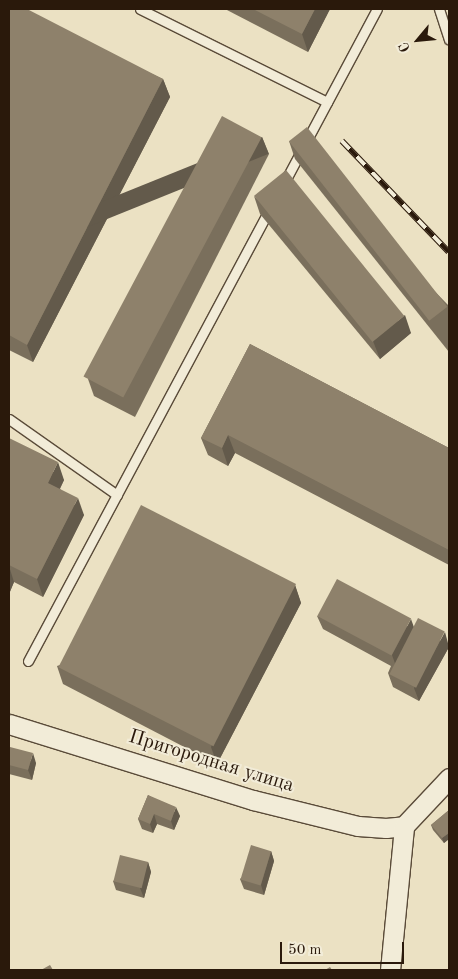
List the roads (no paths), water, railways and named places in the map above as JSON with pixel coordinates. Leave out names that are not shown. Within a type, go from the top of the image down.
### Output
[{"type":"street","name":"Пригородная улица","points":[[9,724],[253,800],[358,826],[404,826]]},
{"type":"street","points":[[390,970],[404,826],[449,778]]},
{"type":"lane","points":[[140,9],[327,102]]},
{"type":"lane","points":[[280,189],[377,9]]},
{"type":"lane","points":[[438,9],[449,39]]},
{"type":"lane","points":[[28,662],[276,198]]},
{"type":"lane","points":[[9,419],[117,495]]},
{"type":"railway","points":[[342,141],[449,252]]}]
